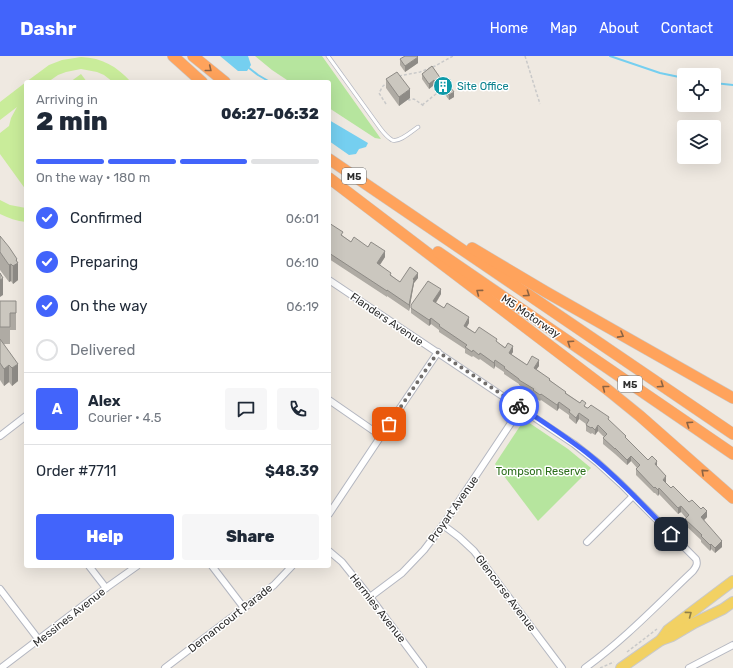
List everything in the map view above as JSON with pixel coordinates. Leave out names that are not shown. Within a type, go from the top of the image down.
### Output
[{"type":"highway","points":[[173,56],[200,80]]},
{"type":"highway","points":[[193,56],[223,80]]},
{"type":"highway","name":"M5 Motorway","points":[[331,160],[733,434]]},
{"type":"highway","name":"M5 Motorway","points":[[331,179],[733,454]]},
{"type":"highway","points":[[331,180],[608,390],[640,416],[733,498]]},
{"type":"highway","points":[[379,193],[546,292],[733,398]]},
{"type":"main road","points":[[621,668],[660,640],[668,630],[733,581]]},
{"type":"main road","points":[[660,640],[672,636],[733,602]]},
{"type":"street","name":"Flanders Avenue","points":[[331,281],[559,432],[609,473],[696,559],[697,566],[693,571],[628,632],[585,668]]},
{"type":"street","points":[[331,511],[380,436],[438,352]]},
{"type":"street","points":[[331,401],[380,436]]},
{"type":"street","name":"Proyart Avenue","points":[[370,596],[402,572],[424,550],[443,525],[521,408]]},
{"type":"street","points":[[0,436],[24,418]]},
{"type":"street","points":[[587,542],[633,496]]},
{"type":"street","name":"Glencorse Avenue","points":[[443,525],[474,551],[562,668]]},
{"type":"street","name":"Hermies Avenue","points":[[331,553],[342,562],[370,596],[423,668]]},
{"type":"street","points":[[91,568],[106,588]]},
{"type":"street","name":"Messines Avenue","points":[[1,668],[134,568]]},
{"type":"street","points":[[214,568],[244,608]]},
{"type":"street","name":"Dernancourt Parade","points":[[165,668],[274,584],[290,568]]},
{"type":"street","points":[[0,589],[39,640]]},
{"type":"street","points":[[689,668],[733,645]]},
{"type":"lane","points":[[328,56],[386,135],[392,140],[401,139],[418,128]]},
{"type":"path","points":[[394,79],[399,76],[420,72],[453,56]]},
{"type":"path","points":[[526,56],[540,104]]},
{"type":"path","points":[[386,104],[379,93],[388,81]]},
{"type":"path","points":[[408,99],[414,99],[423,105],[442,90]]},
{"type":"green space","points":[[255,56],[322,56],[381,139],[375,138],[331,109],[331,80],[287,80]]},
{"type":"green space","points":[[81,57],[103,61],[120,71],[129,80],[110,80],[97,72],[81,69],[66,72],[51,80],[29,80],[49,65],[62,60]]},
{"type":"green space","points":[[81,74],[86,80],[73,80]]},
{"type":"green space","points":[[24,84],[24,187],[0,154],[0,133],[9,126],[11,118],[17,107],[0,120],[0,102]]},
{"type":"green space","points":[[0,200],[10,205],[24,208],[24,222],[19,221],[0,214]]},
{"type":"green space","name":"Tompson Reserve","points":[[528,422],[568,449],[591,468],[538,521],[495,464],[522,423]]},
{"type":"water","points":[[220,56],[248,56],[251,65],[247,71],[238,71]]},
{"type":"water","points":[[331,121],[368,143],[366,147],[359,149],[356,154],[349,155],[331,142]]},
{"type":"building","points":[[405,56],[418,57],[405,66],[400,59]]},
{"type":"building","points":[[432,66],[441,79],[444,78],[454,92],[449,95],[441,84],[438,86],[434,80],[429,84],[422,74]]},
{"type":"building","points":[[397,72],[410,89],[399,97],[386,79]]},
{"type":"building","points":[[331,224],[343,232],[341,235],[351,242],[354,237],[368,247],[371,242],[385,251],[377,263],[391,273],[390,275],[400,282],[410,267],[418,273],[413,279],[409,305],[331,254]]},
{"type":"building","points":[[0,236],[17,259],[16,260],[18,263],[13,266],[11,264],[9,265],[0,252]]},
{"type":"building","points":[[0,273],[3,278],[0,280]]},
{"type":"building","points":[[428,281],[441,289],[433,301],[444,308],[447,303],[469,317],[464,326],[475,333],[479,327],[497,339],[496,341],[505,348],[508,343],[513,346],[509,353],[527,365],[532,356],[539,360],[534,368],[550,379],[549,380],[566,392],[565,393],[580,403],[582,400],[586,403],[584,406],[587,408],[591,405],[609,417],[608,419],[648,460],[652,456],[657,461],[655,464],[666,476],[663,480],[671,488],[673,486],[689,502],[692,500],[701,509],[703,507],[707,511],[701,517],[722,541],[715,548],[711,544],[710,545],[685,519],[689,515],[681,506],[678,508],[659,488],[658,490],[655,487],[654,488],[636,469],[640,465],[631,456],[627,460],[603,438],[607,434],[598,425],[595,430],[586,425],[589,420],[579,413],[576,418],[569,412],[570,410],[559,402],[557,405],[541,394],[540,395],[495,360],[494,363],[480,353],[479,355],[473,350],[472,352],[465,347],[467,345],[439,326],[440,325],[431,318],[429,320],[411,308],[411,305]]},
{"type":"building","points":[[0,301],[16,301],[16,313],[10,313],[10,327],[0,327]]},
{"type":"building","points":[[0,339],[18,364],[12,368],[9,365],[4,369],[0,363]]},
{"type":"waterway","points":[[610,56],[660,73],[677,77]]},
{"type":"waterway","points":[[249,68],[267,80]]},
{"type":"waterway","points":[[721,84],[733,85]]},
{"type":"way so far","points":[[389,424],[438,352],[519,406]]},
{"type":"place","name":"Site Office","points":[[443,86]]},
{"type":"route","points":[[519,406],[559,432],[598,462],[671,534]]}]
